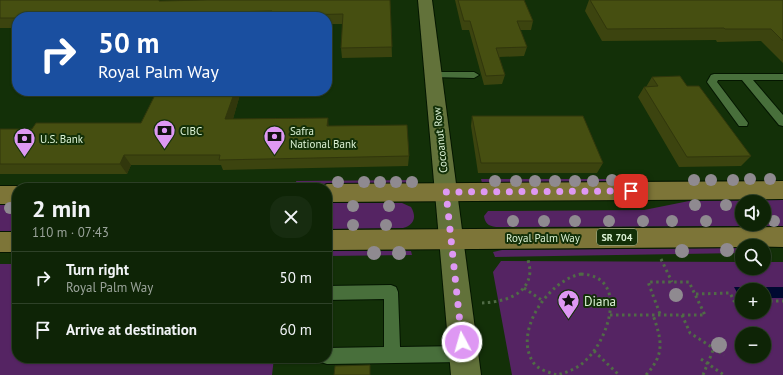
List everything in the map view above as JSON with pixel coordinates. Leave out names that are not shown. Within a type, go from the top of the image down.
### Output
[{"type":"main road","points":[[332,193],[783,190]]},
{"type":"main road","points":[[0,195],[12,195]]},
{"type":"main road","name":"Royal Palm Way","points":[[332,240],[783,237]]},
{"type":"main road","points":[[0,242],[12,242]]},
{"type":"street","name":"Cocoanut Row","points":[[425,0],[464,365]]},
{"type":"lane","points":[[433,75],[474,75]]},
{"type":"lane","points":[[745,77],[783,122]]},
{"type":"lane","points":[[743,123],[712,82],[714,78],[783,77]]},
{"type":"lane","points":[[332,294],[391,292],[392,355]]},
{"type":"lane","points":[[332,356],[392,355],[464,365]]},
{"type":"path","points":[[458,304],[499,302],[510,299],[524,288],[530,272],[528,257]]},
{"type":"path","points":[[662,261],[672,282]]},
{"type":"path","points":[[580,274],[590,275],[600,279],[606,284],[611,294],[612,307],[610,315],[600,341],[589,359],[573,371],[557,375],[542,370],[532,363],[526,335],[535,314],[549,293],[562,281],[580,274]]},
{"type":"path","points":[[610,315],[705,315],[689,282],[648,282],[660,314]]},
{"type":"path","points":[[524,288],[543,302]]},
{"type":"path","points":[[696,294],[730,293],[735,301]]},
{"type":"path","points":[[771,301],[783,302]]},
{"type":"path","points":[[646,375],[661,354],[660,337],[653,315]]},
{"type":"path","points":[[682,315],[690,332],[724,355]]},
{"type":"path","points":[[703,375],[716,343]]},
{"type":"path","points":[[594,351],[619,375]]},
{"type":"path","points":[[701,359],[724,375]]},
{"type":"shaded area","points":[[481,179],[622,179],[623,182],[482,183]]},
{"type":"shaded area","points":[[414,180],[416,183],[332,184],[297,183],[296,181]]},
{"type":"shaded area","points":[[37,182],[124,182],[123,183]]},
{"type":"shaded area","points":[[771,200],[783,200],[783,226],[771,226]]},
{"type":"shaded area","points":[[689,201],[735,201],[735,226],[496,227],[487,224],[484,216],[488,211],[644,210]]},
{"type":"shaded area","points":[[332,203],[402,203],[411,207],[414,214],[412,223],[403,228],[332,229]]},
{"type":"shaded area","points":[[0,205],[12,205],[12,231],[0,231]]},
{"type":"shaded area","points":[[735,248],[735,253],[495,257],[493,252],[502,250]]},
{"type":"shaded area","points":[[332,251],[411,251],[412,255],[332,256]]},
{"type":"shaded area","points":[[501,261],[735,262],[735,275],[771,275],[771,262],[783,262],[783,375],[512,375],[493,272]]},
{"type":"shaded area","points":[[0,264],[12,264],[12,363],[273,363],[272,375],[0,375]]},
{"type":"water","points":[[771,287],[783,287],[783,298],[771,298]]},
{"type":"building","points":[[0,0],[390,0],[392,47],[341,48],[343,14],[332,14],[332,12],[12,12],[12,18],[0,18]]},
{"type":"building","points":[[458,0],[524,0],[533,21],[517,21],[527,47],[496,48],[505,75],[486,76],[470,21],[464,21]]},
{"type":"building","points":[[590,0],[783,0],[783,41],[771,29],[607,29]]},
{"type":"building","points":[[680,76],[687,86],[699,86],[751,156],[687,157],[644,87],[658,86],[652,77]]},
{"type":"building","points":[[154,96],[233,96],[225,119],[328,118],[327,126],[407,125],[409,156],[219,160],[220,155],[124,155],[120,164],[0,164],[0,129],[32,129],[36,123],[141,123]]},
{"type":"building","points":[[472,116],[583,116],[603,163],[481,163]]},
{"type":"building","points":[[370,365],[370,375],[334,375],[335,366]]},
{"type":"place","name":"CIBC","points":[[165,150]]},
{"type":"place","name":"Safra National Bank","points":[[274,156]]},
{"type":"place","name":"U.S. Bank","points":[[24,158]]},
{"type":"place","name":"Diana","points":[[569,320]]},
{"type":"route","points":[[462,342],[446,192],[631,191]]}]
